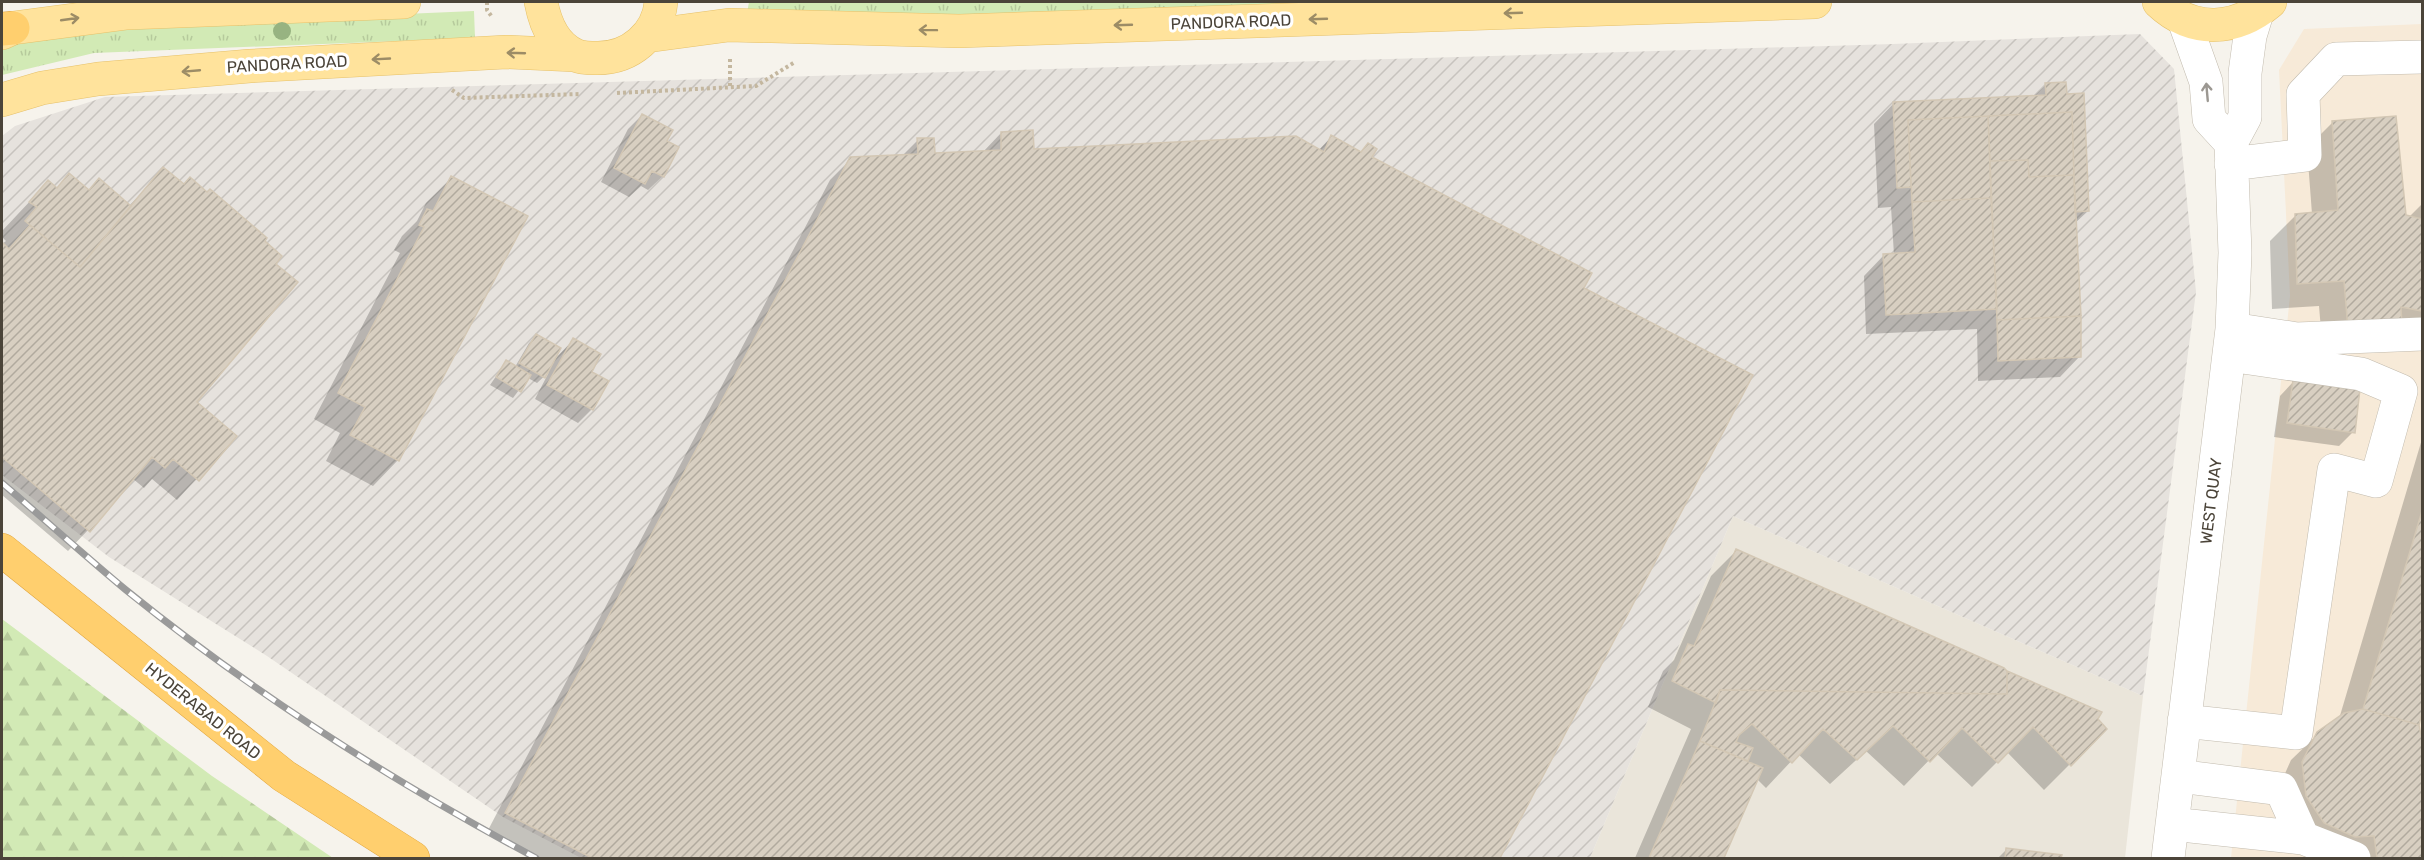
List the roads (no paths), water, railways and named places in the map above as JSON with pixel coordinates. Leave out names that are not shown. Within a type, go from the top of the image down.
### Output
[{"type":"highway","name":"HYDERABAD ROAD","points":[[2,550],[284,776],[413,858]]},
{"type":"main road","points":[[5,30],[127,13],[404,2]]},
{"type":"main road","points":[[542,2],[544,19],[550,31],[560,44],[575,55]]},
{"type":"main road","points":[[647,36],[656,22],[660,2]]},
{"type":"main road","name":"PANDORA ROAD","points":[[2,100],[42,88],[98,79],[239,67],[506,52],[594,58],[621,55],[637,47],[647,36],[729,25],[959,31],[1815,2]]},
{"type":"main road","points":[[2172,11],[2209,25],[2234,23],[2264,7]]},
{"type":"street","points":[[2231,153],[2245,117],[2245,73],[2250,36],[2264,7]]},
{"type":"street","points":[[2172,11],[2206,82],[2210,119],[2231,153]]},
{"type":"street","points":[[2231,153],[2305,156],[2303,94],[2336,59],[2422,57]]},
{"type":"street","name":"WEST QUAY","points":[[2168,858],[2230,342],[2235,253],[2231,153]]},
{"type":"street","points":[[2230,342],[2422,334]]},
{"type":"street","points":[[2184,721],[2296,733],[2334,470],[2376,481],[2401,391],[2361,374],[2230,342]]},
{"type":"street","points":[[2178,776],[2281,789],[2303,838]]},
{"type":"street","points":[[2172,824],[2303,838],[2354,858]]},
{"type":"railway","points":[[2,483],[126,590],[174,628],[274,700],[376,767],[536,858]]}]
